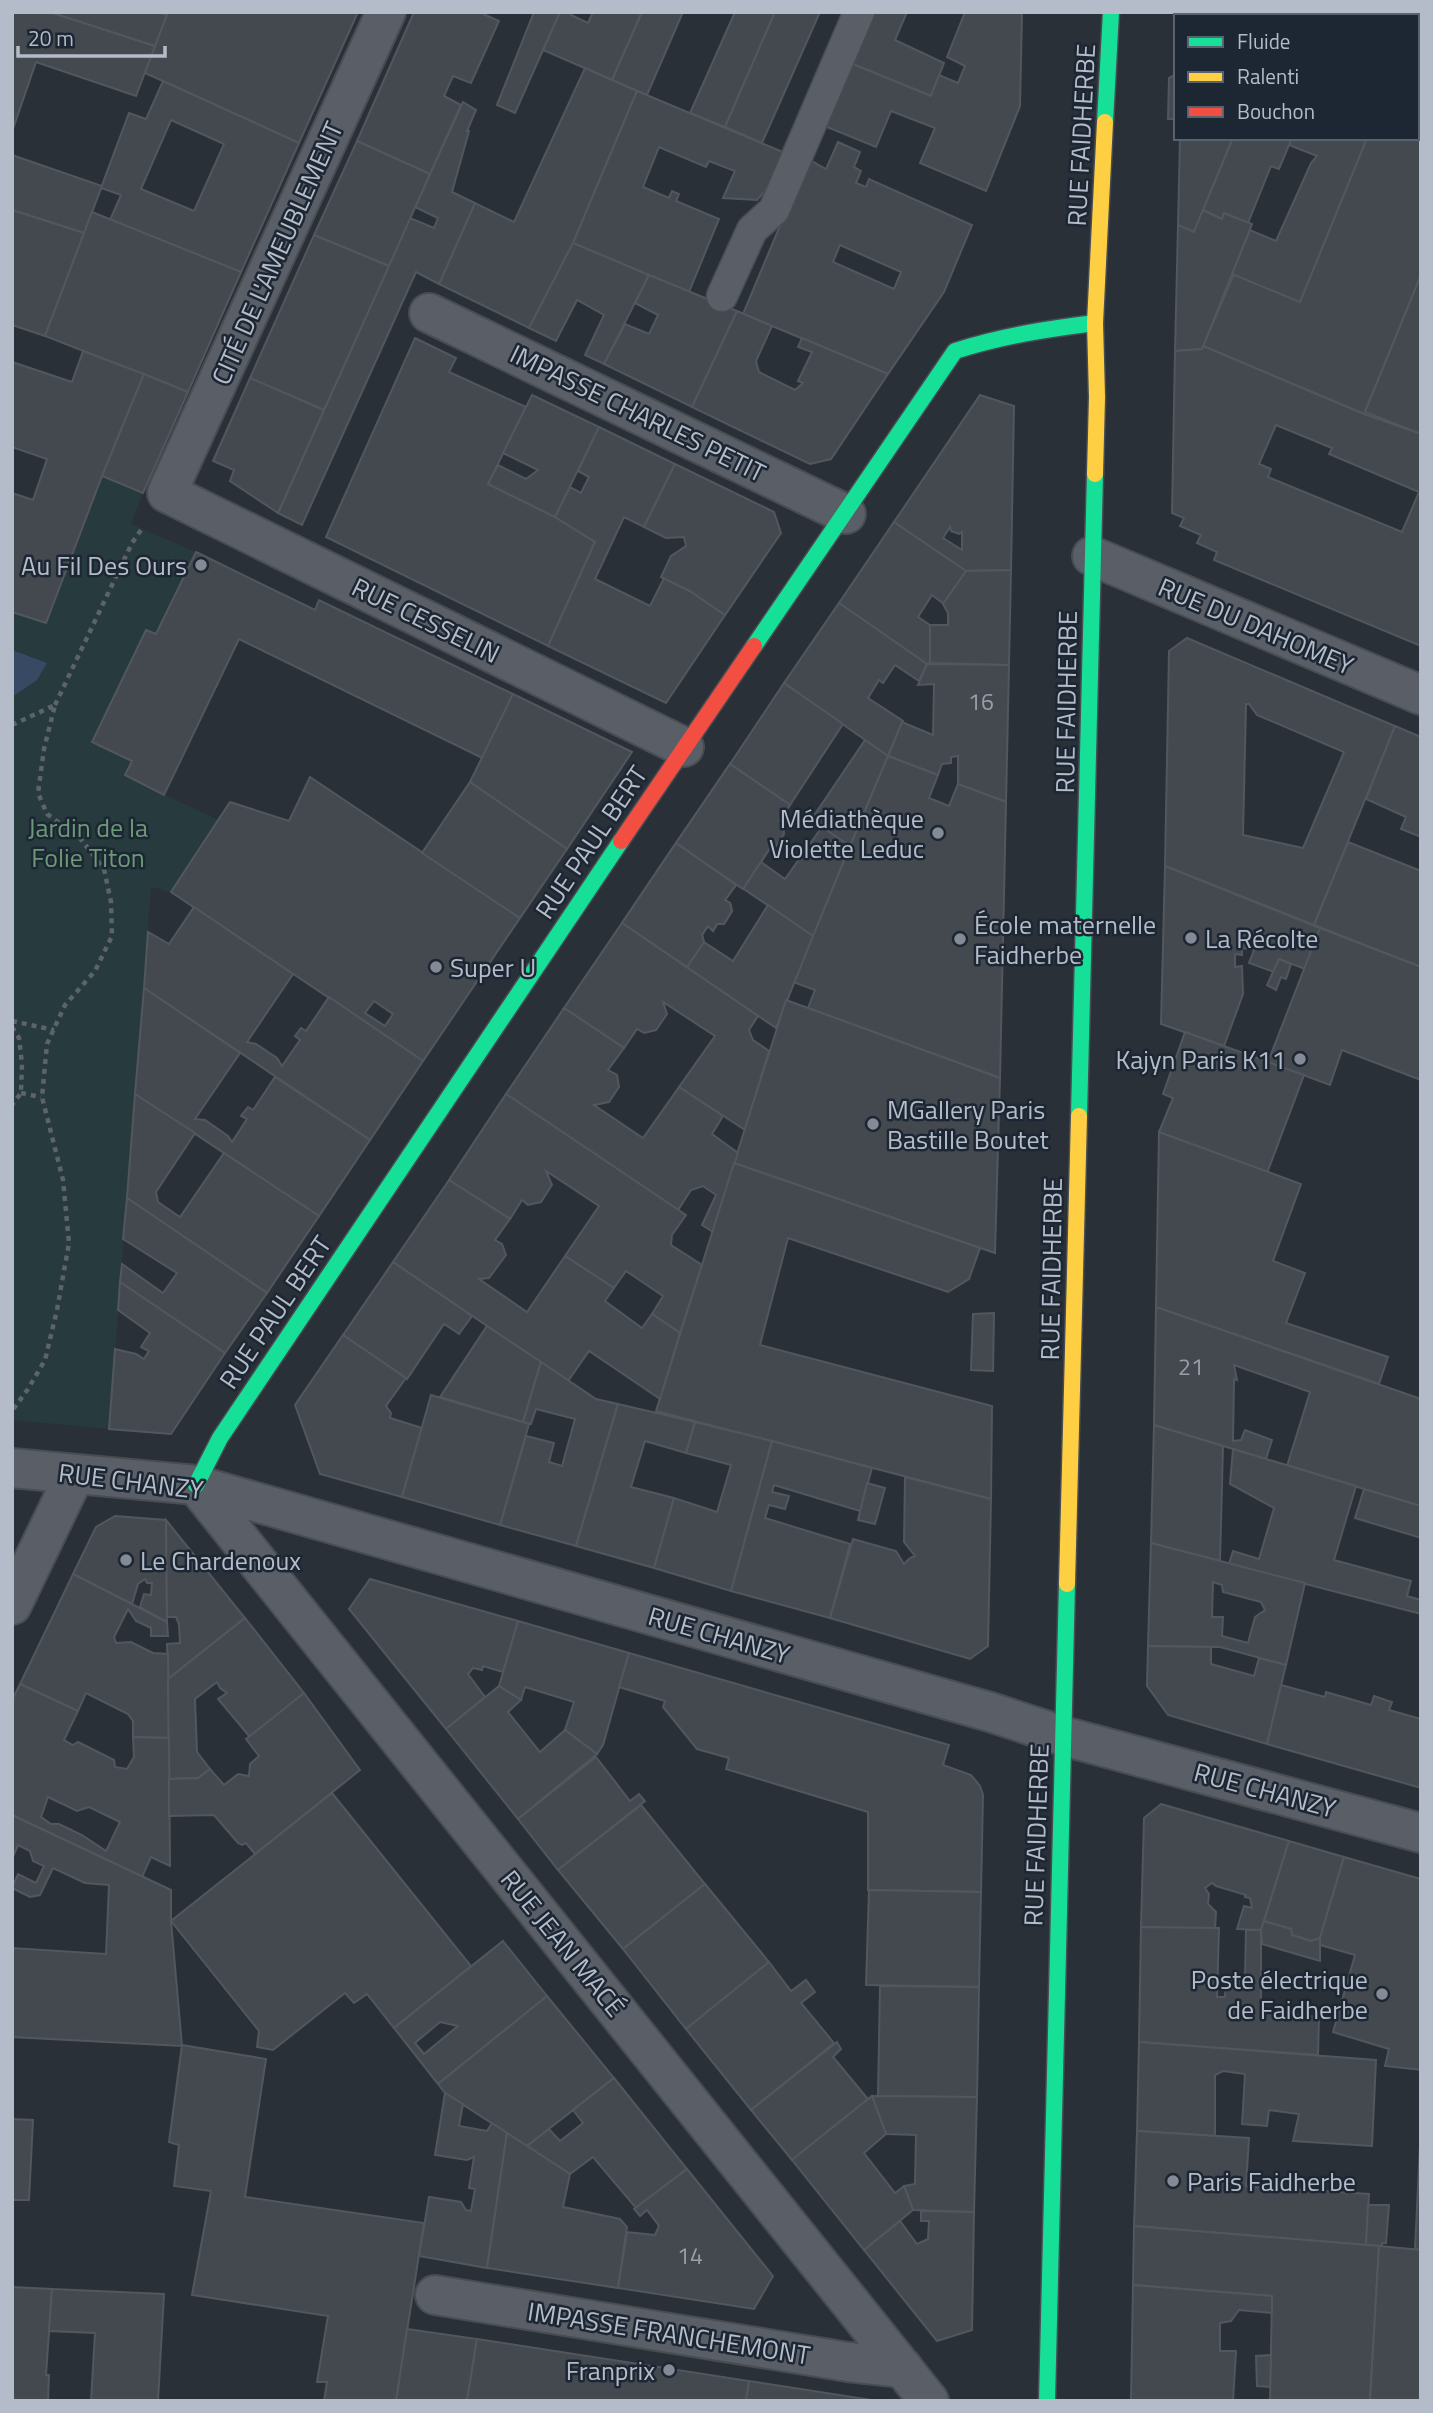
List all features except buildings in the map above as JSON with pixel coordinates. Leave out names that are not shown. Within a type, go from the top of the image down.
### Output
[{"type":"street","name":"CITÉ DE L'AMEUBLEMENT","points":[[167,493],[386,12]]},
{"type":"street","name":"RUE FAIDHERBE","points":[[1047,2401],[1092,641],[1097,397],[1095,323],[1111,12]]},
{"type":"street","name":"IMPASSE CHARLES PETIT","points":[[429,313],[846,514]]},
{"type":"street","name":"RUE PAUL BERT","points":[[196,1485],[220,1438],[684,747],[846,514],[955,351],[991,339],[1031,331],[1095,323]]},
{"type":"street","name":"RUE CESSELIN","points":[[167,493],[684,747]]},
{"type":"street","name":"RUE DU DAHOMEY","points":[[1092,556],[1421,695]]},
{"type":"street","name":"RUE CHANZY","points":[[12,1468],[196,1485],[990,1712],[1063,1736],[1421,1833]]},
{"type":"street","points":[[12,1605],[75,1474]]},
{"type":"street","name":"RUE JEAN MACÉ","points":[[196,1485],[929,2401]]},
{"type":"street","name":"IMPASSE FRANCHEMONT","points":[[435,2295],[848,2362],[903,2368]]},
{"type":"lane","points":[[722,296],[752,230],[775,211],[859,12]]},
{"type":"path","points":[[12,1411],[45,1360],[69,1242],[63,1180],[42,1097],[47,1044],[65,1005],[95,971],[112,936],[111,902],[104,869],[80,838],[47,814],[38,793],[44,749],[55,705],[132,543],[141,531]]},
{"type":"path","points":[[12,725],[55,705]]},
{"type":"path","points":[[12,1021],[54,1030]]},
{"type":"path","points":[[12,1027],[19,1038],[22,1064],[22,1093],[12,1105]]},
{"type":"path","points":[[22,1093],[42,1097]]},
{"type":"green space","name":"Jardin de la Folie Titon","points":[[102,476],[143,493],[131,524],[196,552],[156,634],[146,630],[92,742],[132,761],[125,776],[218,820],[171,892],[151,887],[109,1429],[12,1420],[12,612],[46,623]]},
{"type":"water","points":[[12,650],[47,663],[37,680],[12,697]]},
{"type":"traffic: fast","points":[[1105,122],[1111,12]]},
{"type":"traffic: fast","points":[[754,646],[955,351],[1024,334],[1095,323]]},
{"type":"traffic: fast","points":[[1079,1116],[1095,474]]},
{"type":"traffic: fast","points":[[196,1485],[220,1438],[621,841]]},
{"type":"traffic: fast","points":[[1047,2401],[1067,1584]]},
{"type":"traffic: slow","points":[[1095,474],[1095,323],[1105,122]]},
{"type":"traffic: slow","points":[[1067,1584],[1079,1116]]},
{"type":"traffic: jam","points":[[621,841],[754,646]]},
{"type":"place","name":"Au Fil Des Ours","points":[[201,565]]},
{"type":"place","name":"Médiathèque Violette Leduc","points":[[938,833]]},
{"type":"place","name":"La Récolte","points":[[1191,938]]},
{"type":"place","name":"École maternelle Faidherbe","points":[[960,939]]},
{"type":"place","name":"Super U","points":[[436,967]]},
{"type":"place","name":"Kajyn Paris K11","points":[[1300,1059]]},
{"type":"place","name":"MGallery Paris Bastille Boutet","points":[[873,1124]]},
{"type":"place","name":"Le Chardenoux","points":[[126,1560]]},
{"type":"place","name":"Poste électrique de Faidherbe","points":[[1382,1994]]},
{"type":"place","name":"Paris Faidherbe","points":[[1173,2181]]},
{"type":"place","name":"Franprix","points":[[669,2370]]}]
